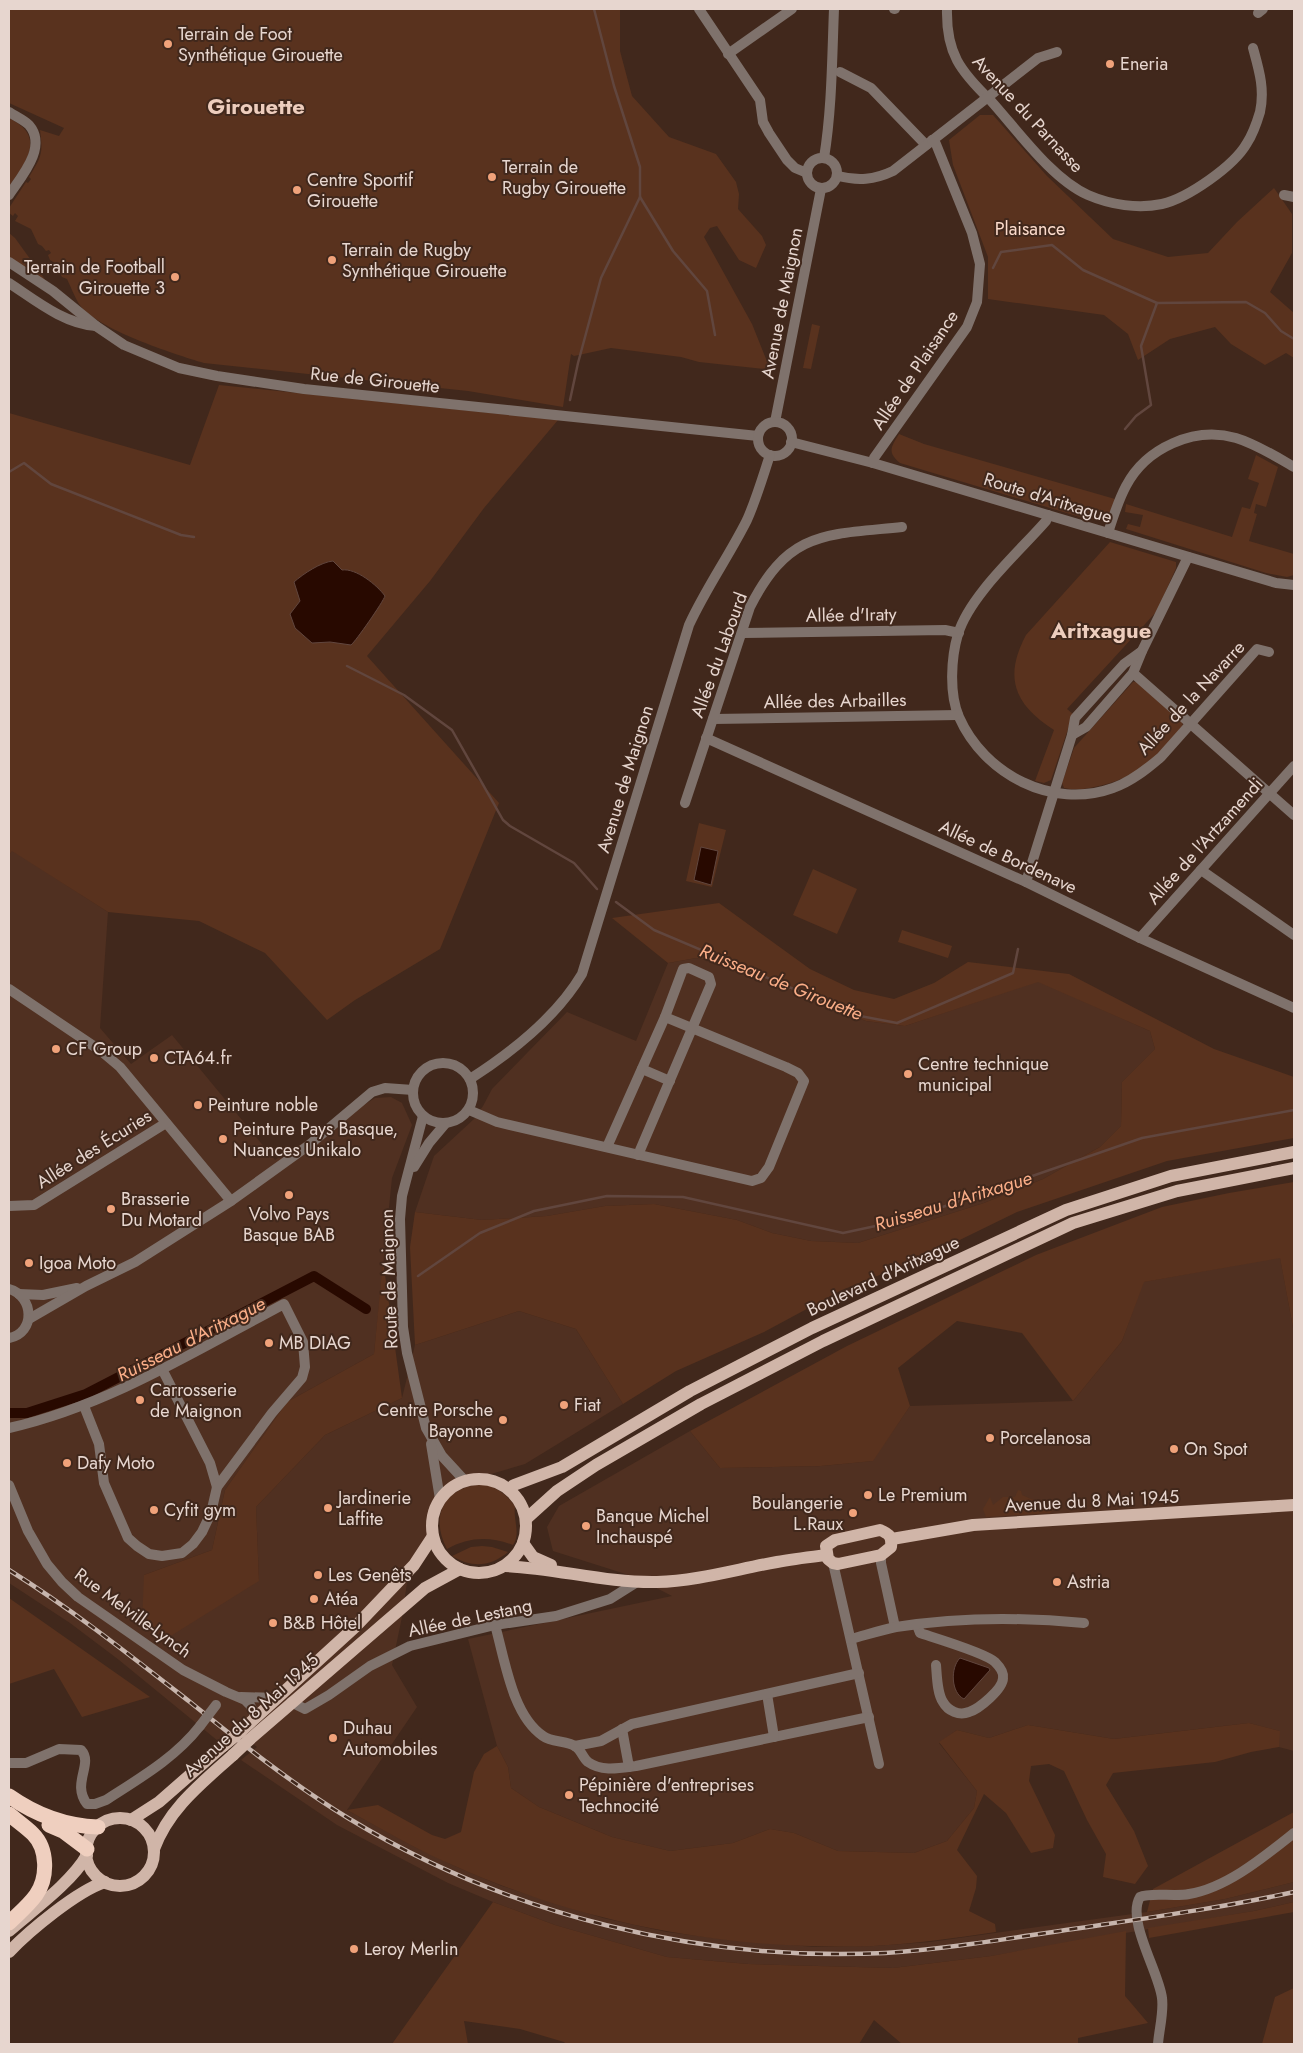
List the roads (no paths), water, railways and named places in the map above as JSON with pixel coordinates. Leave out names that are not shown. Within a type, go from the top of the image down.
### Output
[{"type":"highway","points":[[9,1796],[30,1810],[51,1819],[82,1826],[98,1827]]},
{"type":"highway","points":[[9,1808],[63,1831],[87,1852]]},
{"type":"highway","points":[[9,1814],[34,1834],[40,1846],[45,1866],[43,1880],[37,1894],[9,1923]]},
{"type":"main road","name":"Boulevard d'Aritxague","points":[[509,1489],[514,1485],[562,1467],[690,1391],[812,1328],[1066,1210],[1171,1176],[1294,1152]]},
{"type":"main road","name":"Boulevard d'Aritxague","points":[[526,1519],[557,1491],[596,1465],[701,1404],[824,1341],[1073,1223],[1177,1191],[1294,1168]]},
{"type":"main road","points":[[480,1478],[490,1480],[509,1489],[520,1502],[526,1519],[523,1543],[511,1561],[491,1572],[475,1573],[460,1569],[439,1550],[433,1536],[433,1517],[440,1499],[447,1491],[465,1480],[480,1478]]},
{"type":"main road","name":"Avenue du 8 Mai 1945","points":[[892,1539],[965,1526],[1294,1505]]},
{"type":"main road","points":[[505,1566],[527,1566],[637,1582],[679,1580],[777,1562],[830,1559],[881,1555],[891,1548],[892,1539],[888,1534],[880,1530],[835,1540],[826,1546],[830,1559]]},
{"type":"main road","name":"Avenue du 8 Mai 1945","points":[[244,1736],[256,1717],[377,1604],[421,1557],[433,1536]]},
{"type":"main road","points":[[523,1543],[533,1557],[544,1564],[595,1577]]},
{"type":"main road","name":"Avenue du 8 Mai 1945","points":[[131,1820],[159,1802],[291,1702],[425,1588],[460,1569]]},
{"type":"main road","name":"Avenue du 8 Mai 1945","points":[[154,1849],[158,1836],[184,1798],[228,1750]]},
{"type":"main road","points":[[9,1931],[68,1879],[82,1864],[92,1833],[98,1827],[114,1819],[131,1820],[149,1835],[154,1849],[154,1858],[150,1869],[143,1877],[127,1885],[119,1886],[105,1882],[92,1871],[87,1852]]},
{"type":"main road","points":[[9,1952],[34,1929],[70,1901],[93,1886],[105,1882]]},
{"type":"street","points":[[699,9],[760,100],[763,122],[769,133],[795,168],[807,173]]},
{"type":"street","points":[[728,54],[792,9]]},
{"type":"street","points":[[824,158],[834,9]]},
{"type":"street","name":"Avenue du Parnasse","points":[[946,9],[948,39],[952,51],[960,66],[986,96],[1060,179],[1073,188],[1116,204],[1142,206],[1171,202],[1204,184],[1247,143],[1260,112],[1262,97],[1262,84],[1253,48]]},
{"type":"street","points":[[838,176],[866,180],[884,175],[1038,58],[1057,52]]},
{"type":"street","name":"Allée de Plaisance","points":[[840,72],[872,88],[929,142],[936,144],[966,219],[980,264],[977,302],[967,327],[874,458],[873,463]]},
{"type":"street","points":[[9,112],[28,124],[34,137],[35,146],[30,163],[9,195]]},
{"type":"street","points":[[824,158],[835,164],[838,176],[832,186],[821,189],[810,183],[807,173],[809,166],[814,160],[824,158]]},
{"type":"street","name":"Avenue de Maignon","points":[[776,422],[821,189]]},
{"type":"street","points":[[9,262],[54,291],[96,326]]},
{"type":"street","name":"Rue de Girouette","points":[[9,283],[63,317],[84,326],[96,326],[124,345],[170,364],[217,376],[314,390],[758,436]]},
{"type":"street","points":[[776,422],[787,427],[790,432],[791,442],[786,452],[775,456],[770,455],[760,446],[758,436],[766,425],[776,422]]},
{"type":"street","points":[[1108,533],[1126,486],[1133,475],[1144,462],[1159,450],[1177,441],[1194,437],[1219,435],[1237,438],[1294,467]]},
{"type":"street","name":"Route d'Aritxague","points":[[791,442],[873,463],[1276,583],[1294,586]]},
{"type":"street","name":"Avenue de Maignon","points":[[470,1079],[507,1055],[564,1000],[582,974],[689,625],[708,586],[732,548],[747,519],[770,455]]},
{"type":"street","name":"Allée de la Navarre","points":[[1048,515],[1046,521],[981,594],[968,612],[959,633],[952,666],[958,716],[978,748],[1008,775],[1028,785],[1054,792],[1078,794],[1114,788],[1145,770],[1161,757],[1257,649],[1269,652]]},
{"type":"street","name":"Allée du Labourd","points":[[685,803],[743,633],[750,607],[776,565],[797,548],[814,538],[833,534],[902,527]]},
{"type":"street","points":[[1072,735],[1086,727],[1133,673],[1188,557]]},
{"type":"street","name":"Allée d'Iraty","points":[[743,633],[945,630],[959,633]]},
{"type":"street","points":[[1026,882],[1072,735],[1075,718],[1124,664],[1142,651]]},
{"type":"street","points":[[1133,673],[1294,815]]},
{"type":"street","name":"Allée des Arbailles","points":[[713,720],[958,716]]},
{"type":"street","name":"Allée de Bordenave","points":[[706,738],[1026,882],[1140,938],[1294,1008]]},
{"type":"street","name":"Allée de l'Artzamendi","points":[[1140,938],[1294,766]]},
{"type":"street","points":[[1201,870],[1294,935]]},
{"type":"street","points":[[607,1148],[665,1017],[684,969],[689,968],[709,977],[711,984],[638,1154]]},
{"type":"street","points":[[9,989],[101,1051],[120,1067],[231,1200]]},
{"type":"street","points":[[469,1110],[497,1122],[607,1148],[752,1181],[761,1178],[769,1167],[802,1091],[804,1081],[798,1073],[665,1017]]},
{"type":"street","points":[[438,1064],[450,1064],[458,1067],[470,1079],[474,1095],[469,1110],[462,1117],[445,1124],[437,1123],[423,1116],[415,1104],[413,1090],[416,1081],[421,1073],[429,1067],[438,1064]]},
{"type":"street","points":[[642,1069],[670,1080]]},
{"type":"street","points":[[10,1340],[23,1330],[29,1319],[86,1286],[135,1262],[231,1200],[309,1145],[372,1092],[385,1088],[413,1090]]},
{"type":"street","name":"Route de Maignon","points":[[423,1116],[402,1196],[400,1219],[403,1327],[409,1362],[421,1410],[431,1438],[440,1499]]},
{"type":"street","name":"Allée des Écuries","points":[[9,1206],[34,1204],[166,1123]]},
{"type":"street","name":"Route de Maignon","points":[[408,1176],[428,1144],[445,1124]]},
{"type":"street","points":[[19,1294],[43,1294],[86,1286]]},
{"type":"street","points":[[9,1289],[19,1294],[28,1305],[29,1319]]},
{"type":"street","points":[[9,1428],[84,1406],[162,1369],[284,1304],[303,1342],[305,1367],[302,1378],[272,1413],[218,1487],[211,1513],[202,1532],[193,1544],[182,1553],[162,1556],[150,1554],[128,1538],[104,1483],[99,1444],[84,1406]]},
{"type":"street","points":[[162,1369],[210,1463],[218,1487]]},
{"type":"street","name":"Route de Maignon","points":[[431,1438],[442,1456],[465,1480]]},
{"type":"street","name":"Rue Melville-Lynch","points":[[9,1486],[28,1531],[47,1564],[78,1597],[183,1670],[226,1692],[240,1697],[278,1698]]},
{"type":"street","points":[[881,1555],[881,1563],[895,1627]]},
{"type":"street","points":[[830,1559],[880,1764]]},
{"type":"street","name":"Allée de Lestang","points":[[291,1702],[305,1709],[329,1695],[370,1666],[410,1646],[495,1626],[556,1616],[610,1599],[637,1582]]},
{"type":"street","points":[[851,1639],[895,1627],[986,1618],[1022,1618],[1084,1623]]},
{"type":"street","points":[[917,1625],[920,1633],[990,1658],[1002,1670],[1003,1678],[1000,1687],[990,1698],[970,1712],[956,1714],[947,1708],[941,1700],[936,1665]]},
{"type":"street","points":[[495,1626],[517,1703],[525,1718],[544,1737],[575,1746],[601,1741],[632,1724],[859,1673]]},
{"type":"street","points":[[9,1763],[26,1763],[58,1749],[81,1750],[86,1755],[87,1760],[81,1775],[83,1798],[87,1804],[95,1804],[106,1800],[174,1754],[188,1742],[226,1692]]},
{"type":"street","points":[[767,1694],[774,1737]]},
{"type":"street","points":[[240,1697],[250,1705],[256,1717]]},
{"type":"street","points":[[575,1746],[587,1761],[600,1768],[610,1769],[869,1717]]},
{"type":"street","points":[[622,1729],[629,1766]]},
{"type":"street","points":[[1158,2044],[1162,1999],[1158,1979],[1148,1958],[1138,1923],[1137,1907],[1140,1897],[1144,1895],[1176,1896],[1203,1891],[1246,1870],[1294,1833]]},
{"type":"waterway","points":[[594,9],[614,86],[640,167],[640,197],[673,251],[707,291],[715,335]]},
{"type":"waterway","points":[[570,400],[601,278],[640,197]]},
{"type":"waterway","points":[[993,268],[1001,252],[1052,245],[1083,270],[1157,303],[1246,302],[1265,313],[1281,331],[1294,339]]},
{"type":"waterway","points":[[1125,429],[1136,416],[1151,405],[1141,346],[1157,303]]},
{"type":"waterway","name":"Ruisseau de Girouette","points":[[9,472],[24,463],[51,484],[181,535],[194,537]]},
{"type":"waterway","name":"Ruisseau de Girouette","points":[[347,666],[404,695],[452,730],[503,820],[510,826],[574,863],[597,889]]},
{"type":"waterway","name":"Ruisseau de Girouette","points":[[616,902],[654,930],[855,1015],[897,1023],[1013,973],[1018,949]]},
{"type":"waterway","name":"Ruisseau d'Aritxague","points":[[418,1276],[480,1233],[534,1211],[607,1196],[683,1197],[843,1233],[908,1219],[1142,1138],[1294,1110]]},
{"type":"waterway","name":"Ruisseau d'Aritxague","points":[[9,1413],[27,1413],[86,1394],[314,1276],[366,1309]]},
{"type":"railway","points":[[9,1570],[101,1634],[287,1777],[348,1818],[409,1852],[473,1881],[539,1906],[606,1925],[675,1940],[745,1949],[815,1954],[885,1953],[956,1946],[1128,1921],[1212,1908],[1294,1892]]},
{"type":"place","name":"Terrain de Foot Synthétique Girouette","points":[[168,44]]},
{"type":"place","name":"Eneria","points":[[1110,64]]},
{"type":"place","name":"Terrain de Rugby Girouette","points":[[492,177]]},
{"type":"place","name":"Centre Sportif Girouette","points":[[297,190]]},
{"type":"place","name":"Terrain de Rugby Synthétique Girouette","points":[[332,260]]},
{"type":"place","name":"Terrain de Football Girouette 3","points":[[175,277]]},
{"type":"place","name":"CF Group","points":[[56,1049]]},
{"type":"place","name":"CTA64.fr","points":[[154,1058]]},
{"type":"place","name":"Centre technique municipal","points":[[908,1074]]},
{"type":"place","name":"Peinture noble","points":[[198,1105]]},
{"type":"place","name":"Peinture Pays Basque, Nuances Unikalo","points":[[223,1139]]},
{"type":"place","name":"Volvo Pays Basque BAB","points":[[289,1195]]},
{"type":"place","name":"Brasserie Du Motard","points":[[111,1209]]},
{"type":"place","name":"Igoa Moto","points":[[29,1263]]},
{"type":"place","name":"MB DIAG","points":[[269,1343]]},
{"type":"place","name":"Carrosserie de Maignon","points":[[140,1400]]},
{"type":"place","name":"Fiat","points":[[564,1405]]},
{"type":"place","name":"Centre Porsche Bayonne","points":[[503,1420]]},
{"type":"place","name":"Porcelanosa","points":[[990,1438]]},
{"type":"place","name":"On Spot","points":[[1174,1449]]},
{"type":"place","name":"Dafy Moto","points":[[67,1463]]},
{"type":"place","name":"Le Premium","points":[[868,1495]]},
{"type":"place","name":"Jardinerie Laffite","points":[[328,1508]]},
{"type":"place","name":"Cyfit gym","points":[[154,1510]]},
{"type":"place","name":"Boulangerie L.Raux","points":[[853,1513]]},
{"type":"place","name":"Banque Michel Inchauspé","points":[[586,1526]]},
{"type":"place","name":"Les Genêts","points":[[318,1575]]},
{"type":"place","name":"Astria","points":[[1057,1582]]},
{"type":"place","name":"Atéa","points":[[314,1599]]},
{"type":"place","name":"B&B Hôtel","points":[[273,1623]]},
{"type":"place","name":"Duhau Automobiles","points":[[333,1738]]},
{"type":"place","name":"Pépinière d'entreprises Technocité","points":[[569,1795]]},
{"type":"place","name":"Leroy Merlin","points":[[354,1949]]},
{"type":"district","name":"Girouette","points":[[256,106]]},
{"type":"district","name":"Aritxague","points":[[1101,630]]},
{"type":"park label","name":"Plaisance","points":[[1030,229]]}]
